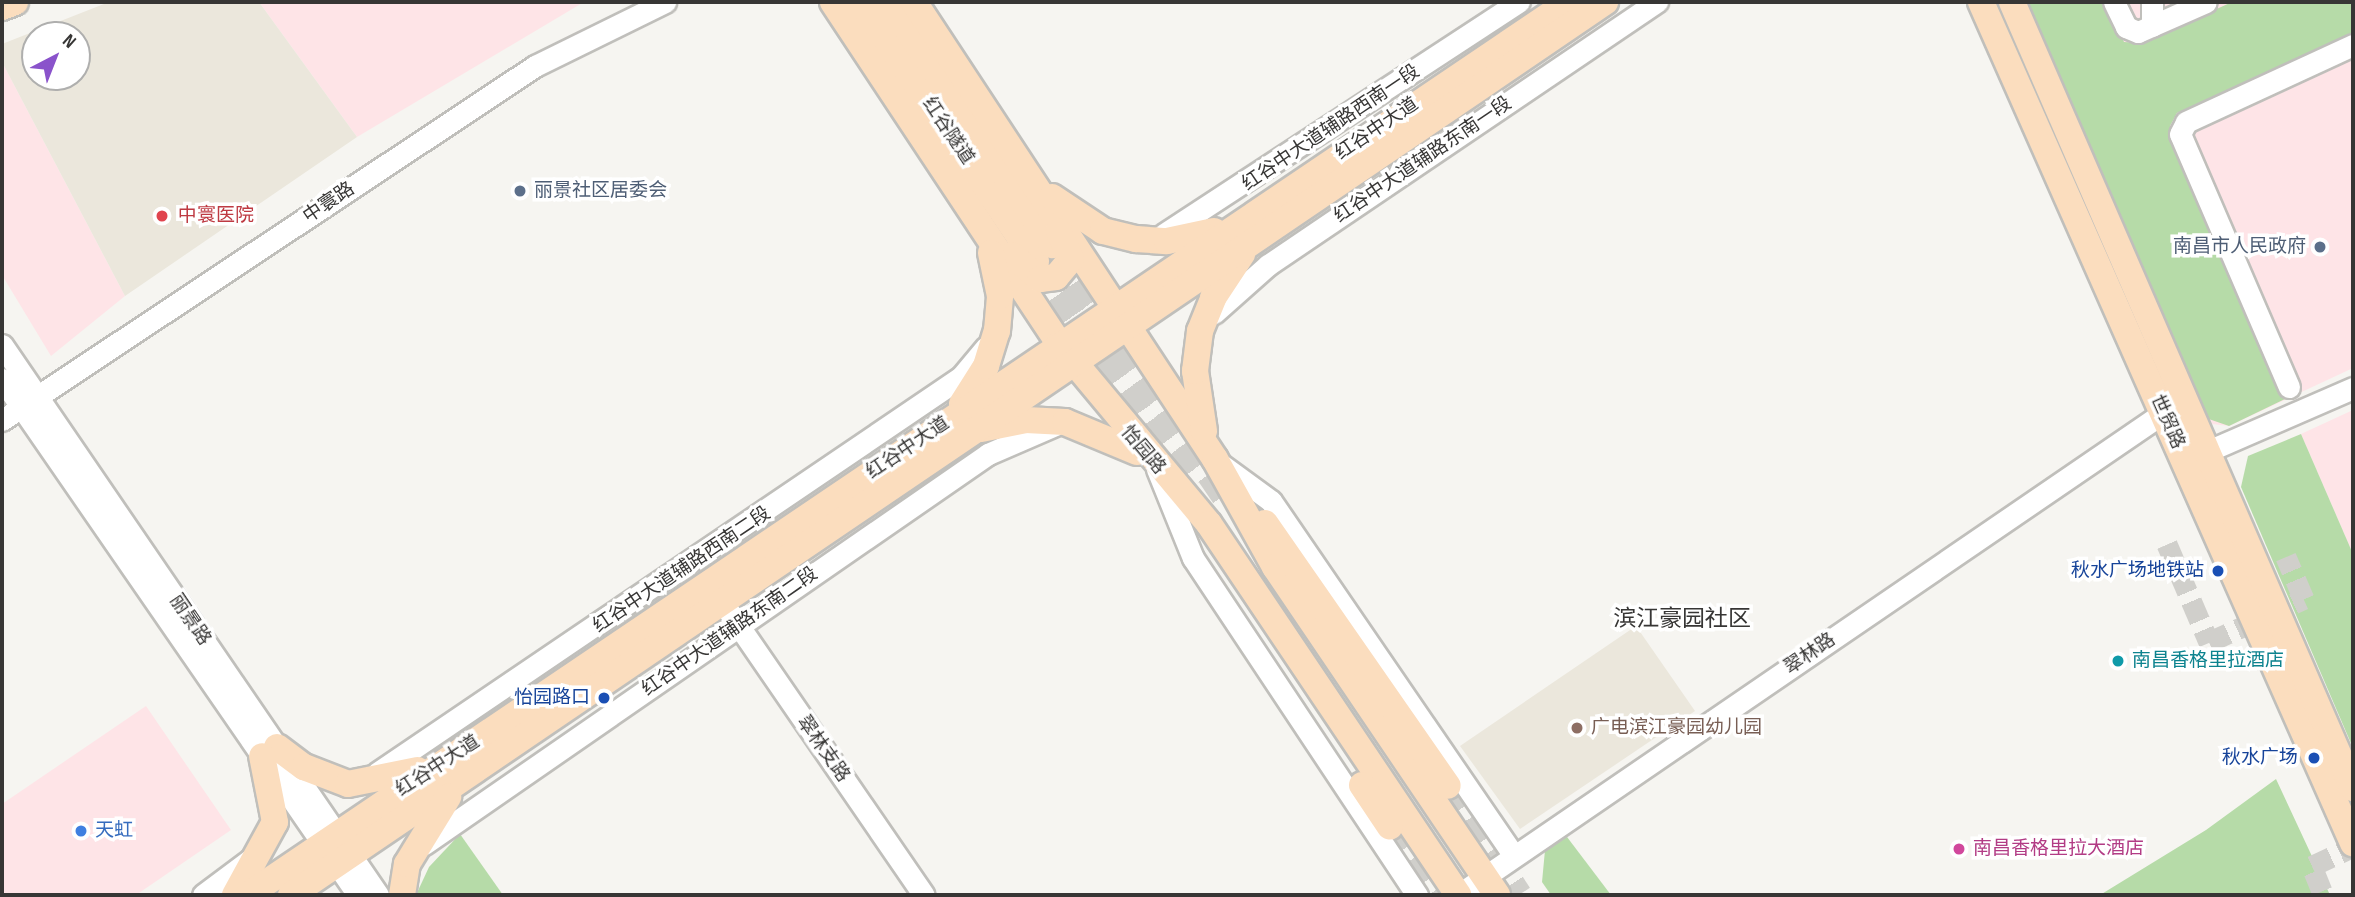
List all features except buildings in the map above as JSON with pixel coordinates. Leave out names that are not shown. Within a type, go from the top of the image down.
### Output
[{"type":"main road","points":[[2,7],[15,2]]},
{"type":"main road","name":"怡园路","points":[[833,2],[1065,354],[1156,467],[1209,524],[1458,895]]},
{"type":"main road","name":"红谷隧道","points":[[861,2],[1044,253],[889,2]]},
{"type":"main road","points":[[914,2],[1026,167],[1215,459],[1275,567],[1491,886]]},
{"type":"main road","name":"红谷中大道","points":[[291,895],[344,860],[459,767],[1121,316],[1253,211],[1569,2]]},
{"type":"main road","name":"红谷中大道","points":[[1121,316],[1254,240],[1605,2]]},
{"type":"main road","name":"世贸路","points":[[1981,2],[2353,842]]},
{"type":"main road","name":"世贸路","points":[[2012,2],[2210,450],[2353,788]]},
{"type":"main road","points":[[982,229],[1040,279],[1056,277],[1071,259],[1026,167]]},
{"type":"main road","points":[[1026,167],[1073,215],[1136,239],[1197,237],[1253,211]]},
{"type":"main road","points":[[946,434],[968,398],[997,331],[1000,296],[982,229]]},
{"type":"main road","points":[[1254,240],[1213,298],[1200,331],[1198,412],[1215,459],[1293,557],[1448,786]]},
{"type":"main road","points":[[946,434],[987,427],[1065,422],[1114,438],[1156,467],[1390,827]]},
{"type":"main road","name":"红谷中大道","points":[[248,895],[329,838],[459,767],[723,603],[946,434]]},
{"type":"main road","points":[[235,895],[272,837],[274,794],[270,752],[348,784],[459,767]]},
{"type":"main road","points":[[402,895],[407,864],[459,767]]},
{"type":"street","name":"中寰路","points":[[2,420],[535,66],[665,2]]},
{"type":"street","name":"红谷中大道辅路西南一段","points":[[1136,239],[1184,226],[1519,2]]},
{"type":"street","name":"红谷中大道辅路东南一段","points":[[1200,331],[1227,296],[1268,265],[1657,2]]},
{"type":"street","points":[[2114,2],[2126,27],[2138,32],[2206,2]]},
{"type":"street","points":[[2152,2],[2152,26]]},
{"type":"street","points":[[2289,387],[2180,134],[2186,122],[2353,45]]},
{"type":"street","name":"红谷中大道辅路西南二段","points":[[348,784],[397,764],[950,385],[997,331]]},
{"type":"street","name":"丽景路","points":[[2,345],[29,402],[344,860],[378,895]]},
{"type":"street","name":"丽景路","points":[[2,379],[29,402]]},
{"type":"street","points":[[2184,461],[2353,388]]},
{"type":"street","name":"翠林路","points":[[1458,895],[1491,886],[1514,856],[2162,413]]},
{"type":"street","name":"红谷中大道辅路东南二段","points":[[407,864],[438,832],[988,454],[1065,422]]},
{"type":"street","points":[[1215,459],[1271,501],[1514,856]]},
{"type":"street","points":[[1156,467],[1193,558],[1417,895]]},
{"type":"street","name":"翠林支路","points":[[723,603],[924,895]]},
{"type":"street","points":[[203,895],[272,837]]},
{"type":"street","name":"丽景路","points":[[344,860],[358,895]]},
{"type":"shaded area","name":"中寰医院","points":[[109,2],[259,2],[357,137],[125,296],[2,62],[2,44],[21,37],[21,91],[91,91],[91,21],[61,21]]},
{"type":"shaded area","points":[[259,2],[584,2],[357,137]]},
{"type":"shaded area","points":[[2017,2],[2353,2],[2353,368],[2229,426],[2212,424]]},
{"type":"shaded area","points":[[2,62],[125,296],[51,356],[2,275]]},
{"type":"shaded area","points":[[2353,410],[2353,554],[2301,434]]},
{"type":"shaded area","name":"广电滨江豪园幼儿园","points":[[1636,626],[1695,711],[1520,829],[1460,746]]},
{"type":"shaded area","points":[[146,706],[231,830],[136,895],[2,895],[2,804]]},
{"type":"green space","points":[[2017,2],[2106,2],[2124,42],[2142,43],[2232,2],[2353,2],[2353,34],[2177,113],[2170,126],[2285,399],[2229,426],[2203,417]]},
{"type":"green space","points":[[2301,434],[2353,554],[2353,748],[2241,487],[2248,456]]},
{"type":"green space","points":[[2276,779],[2330,895],[2100,895],[2206,830]]},
{"type":"green space","points":[[1564,833],[1611,895],[1551,895],[1542,882],[1545,850]]},
{"type":"green space","points":[[460,834],[503,895],[416,895],[429,867]]},
{"type":"tunnel","points":[[1055,249],[1227,500]]},
{"type":"tunnel","points":[[1037,262],[1191,487]]},
{"type":"tunnel","points":[[2167,544],[2209,642],[2304,599],[2286,557]]},
{"type":"tunnel","points":[[1448,786],[1519,895]]},
{"type":"tunnel","points":[[1390,827],[1437,895]]},
{"type":"tunnel","points":[[2322,891],[2312,866],[2353,847]]},
{"type":"place","name":"丽景社区居委会","points":[[520,191]]},
{"type":"place","name":"中寰医院","points":[[162,216]]},
{"type":"place","name":"南昌市人民政府","points":[[2320,247]]},
{"type":"place","name":"秋水广场地铁站","points":[[2218,571]]},
{"type":"place","name":"南昌香格里拉酒店","points":[[2118,661]]},
{"type":"place","name":"怡园路口","points":[[604,698]]},
{"type":"place","name":"广电滨江豪园幼儿园","points":[[1577,728]]},
{"type":"place","name":"秋水广场","points":[[2314,758]]},
{"type":"place","name":"天虹","points":[[81,831]]},
{"type":"place","name":"南昌香格里拉大酒店","points":[[1959,849]]},
{"type":"district","name":"滨江豪园社区","points":[[1682,619]]}]
